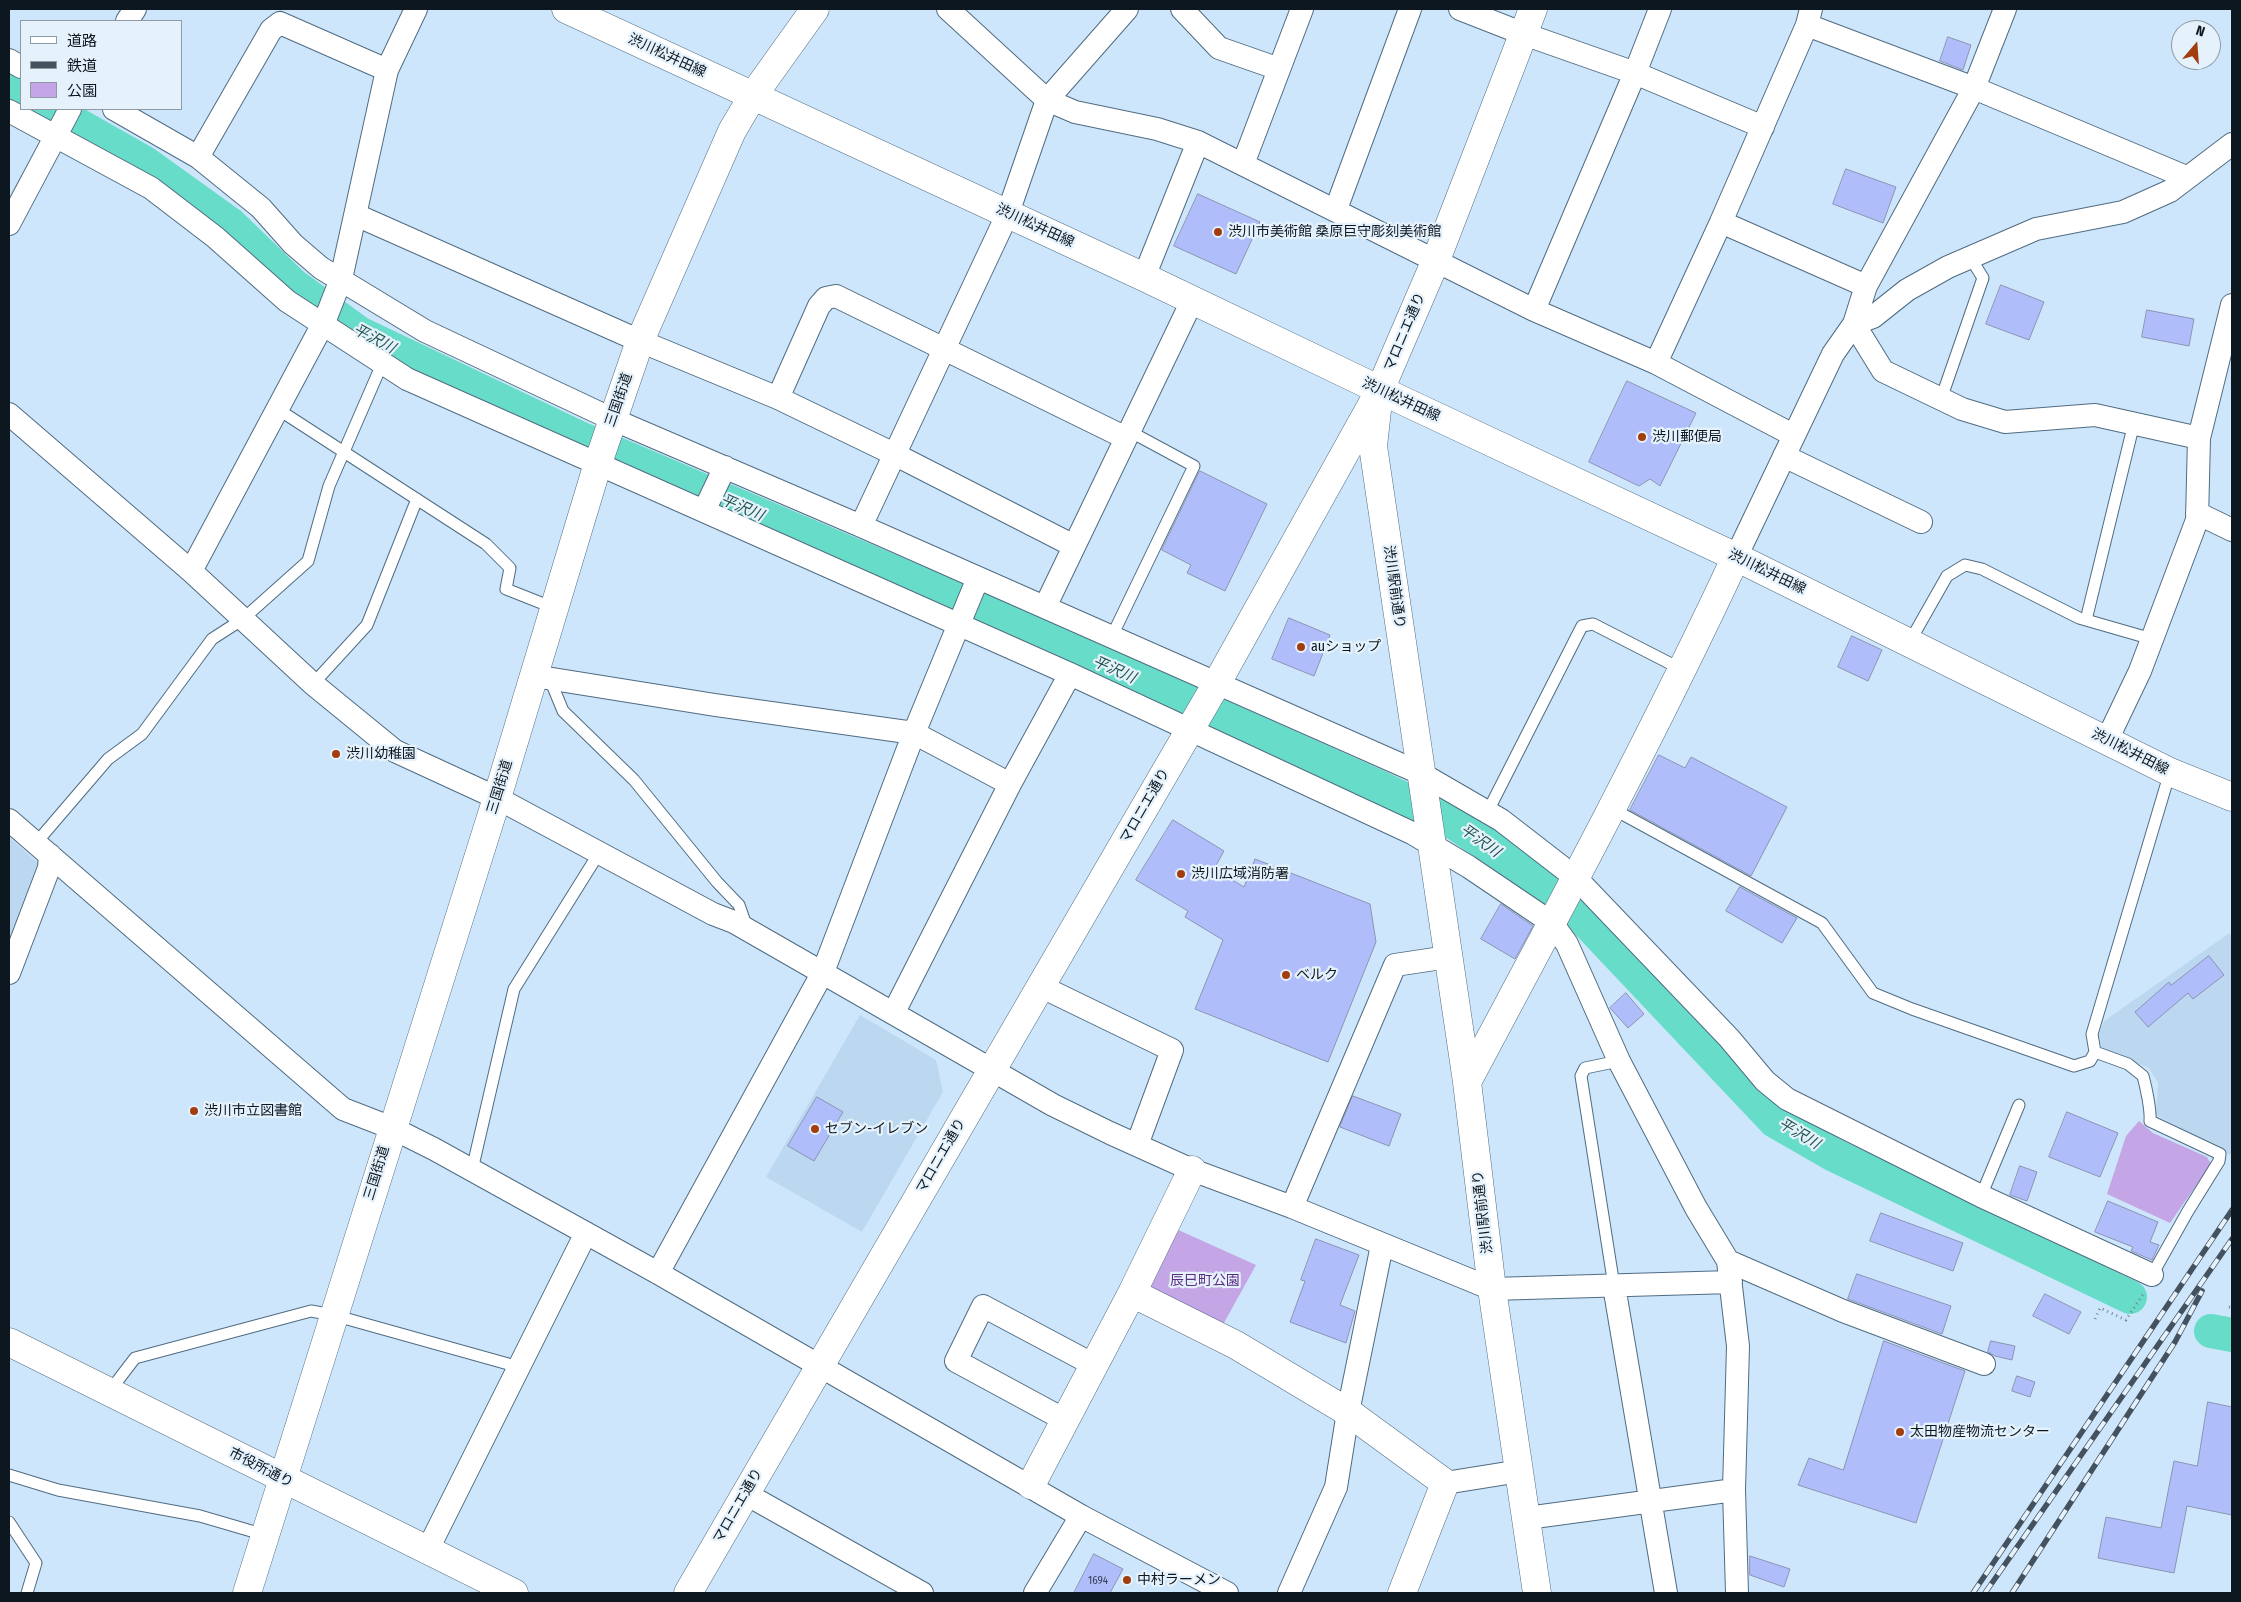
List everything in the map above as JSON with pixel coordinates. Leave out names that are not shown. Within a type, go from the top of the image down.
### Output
[{"type":"street","points":[[128,20],[134,9]]},
{"type":"street","points":[[192,571],[276,408],[323,323],[338,285],[356,215],[387,70],[416,9]]},
{"type":"street","name":"渋川松井田線","points":[[566,9],[1144,276],[1192,301],[1736,557],[2170,772],[2232,797]]},
{"type":"street","name":"三国街道","points":[[247,1593],[497,798],[541,676],[554,608],[610,426],[640,341],[732,132],[752,96],[815,9]]},
{"type":"street","points":[[948,9],[1047,100],[1075,112],[1158,129],[1198,142],[1336,209],[1534,310],[1656,363],[1794,435]]},
{"type":"street","points":[[861,526],[1008,213],[1047,100],[1127,9]]},
{"type":"street","points":[[1182,9],[1219,48],[1279,69]]},
{"type":"street","points":[[1243,164],[1302,9]]},
{"type":"street","points":[[1336,209],[1410,9]]},
{"type":"street","points":[[1460,9],[1635,73],[1763,127]]},
{"type":"street","name":"マロニエ通り","points":[[688,1593],[1215,687],[1380,390],[1436,260],[1532,9]]},
{"type":"street","points":[[1534,310],[1635,73],[1660,9]]},
{"type":"street","points":[[1467,1082],[1613,809],[1683,670],[1833,354],[1854,324],[1866,286],[1974,88],[2005,9]]},
{"type":"street","points":[[1656,363],[1721,222],[1809,17],[2186,177]]},
{"type":"street","points":[[198,157],[271,30],[280,23],[387,70]]},
{"type":"street","points":[[9,60],[20,66]]},
{"type":"street","points":[[9,224],[69,110]]},
{"type":"street","points":[[116,110],[198,157],[261,208],[293,244],[338,285],[610,426],[724,468],[861,526],[975,584],[1045,608],[1215,687],[1421,778],[1488,812],[1575,881],[1729,1038],[1765,1081],[1787,1098],[1981,1196],[2152,1275]]},
{"type":"street","points":[[9,111],[56,133],[151,188],[215,237],[287,301],[407,379],[960,622],[1070,674],[1193,724],[1412,833],[1430,837],[1469,867],[1553,921],[1566,944],[1620,1061],[1730,1272],[1738,1346],[1734,1490],[1736,1593]]},
{"type":"street","points":[[1144,276],[1198,142]]},
{"type":"street","points":[[1854,324],[1873,317],[1907,290],[1970,257],[2036,229],[2123,212],[2170,191],[2232,144]]},
{"type":"street","points":[[356,215],[640,341],[778,398],[896,455],[1074,546]]},
{"type":"street","points":[[1721,222],[1866,286]]},
{"type":"street","points":[[778,398],[819,306],[826,298],[836,296],[1127,435]]},
{"type":"street","points":[[1045,608],[1192,301]]},
{"type":"street","points":[[2107,740],[2140,671],[2197,520],[2199,438],[2227,350],[2232,305]]},
{"type":"street","points":[[1854,324],[1883,371],[1962,409],[2005,422],[2095,415],[2199,438]]},
{"type":"street","name":"渋川駅前通り","points":[[1380,390],[1373,446],[1467,1082],[1492,1290],[1537,1593]]},
{"type":"street","points":[[9,414],[192,571],[313,684],[395,751],[497,798],[747,930],[894,1012],[1053,1105],[1192,1170],[1292,1207],[1492,1290],[1614,1286],[1730,1272],[1843,1311],[1984,1364]]},
{"type":"street","points":[[1784,456],[1921,522]]},
{"type":"street","points":[[704,511],[724,468]]},
{"type":"street","points":[[2197,513],[2232,530]]},
{"type":"street","points":[[658,1272],[823,972],[914,732],[975,584]]},
{"type":"street","points":[[894,1012],[1010,784],[1070,674]]},
{"type":"street","points":[[541,676],[715,705],[914,732],[1010,784]]},
{"type":"street","points":[[9,820],[344,1109],[392,1128],[472,1170],[658,1272],[1031,1485],[1081,1516],[1227,1593]]},
{"type":"street","points":[[9,973],[49,868],[43,849]]},
{"type":"street","points":[[1292,1207],[1395,965],[1448,957]]},
{"type":"street","points":[[1040,986],[1172,1050],[1137,1145]]},
{"type":"street","points":[[1031,1485],[1132,1293],[1192,1170]]},
{"type":"street","points":[[426,1551],[586,1233]]},
{"type":"street","points":[[1289,1593],[1336,1487],[1348,1412],[1382,1245]]},
{"type":"street","points":[[1614,1286],[1666,1593]]},
{"type":"street","points":[[1132,1293],[1236,1345],[1348,1412],[1445,1483],[1520,1471]]},
{"type":"street","points":[[1065,1420],[956,1361],[983,1306],[1094,1365]]},
{"type":"street","name":"市役所通り","points":[[9,1342],[426,1551],[514,1593]]},
{"type":"street","points":[[1402,1593],[1445,1483]]},
{"type":"street","points":[[1527,1518],[1734,1490]]},
{"type":"street","points":[[746,1494],[922,1593]]},
{"type":"street","points":[[1035,1593],[1081,1516]]},
{"type":"lane","points":[[1941,399],[1983,278],[1970,257]]},
{"type":"lane","points":[[43,849],[108,760],[142,734],[212,639],[243,619],[308,561],[329,486],[382,364]]},
{"type":"lane","points":[[276,408],[492,550],[510,568],[506,588],[554,608]]},
{"type":"lane","points":[[2086,620],[2134,424]]},
{"type":"lane","points":[[1111,638],[1194,466],[1127,435]]},
{"type":"lane","points":[[313,684],[366,625],[416,499]]},
{"type":"lane","points":[[1909,643],[1947,576],[1965,565],[1982,569],[2086,620],[2152,639]]},
{"type":"lane","points":[[1488,812],[1582,626],[1592,624],[1683,670]]},
{"type":"lane","points":[[541,676],[562,711],[634,780],[717,882],[739,905],[747,930]]},
{"type":"lane","points":[[1613,809],[1822,923],[1873,993],[1912,1010],[2074,1066],[2090,1061],[2095,1052],[2092,1034],[2170,772]]},
{"type":"lane","points":[[472,1170],[514,990],[599,853]]},
{"type":"lane","points":[[2095,1052],[2128,1064],[2143,1076],[2147,1104],[2151,1111],[2150,1120],[2220,1154],[2219,1161],[2152,1275]]},
{"type":"lane","points":[[1614,1286],[1581,1076],[1585,1068],[1620,1061]]},
{"type":"lane","points":[[1981,1196],[2019,1105]]},
{"type":"lane","points":[[109,1392],[134,1358],[311,1311],[333,1315],[518,1367]]},
{"type":"lane","points":[[9,1475],[58,1490],[200,1516],[264,1535]]},
{"type":"lane","points":[[9,1522],[36,1563],[27,1593]]},
{"type":"path","points":[[2095,1319],[2100,1308],[2126,1320],[2152,1281],[2152,1275]]},
{"type":"shaded area","points":[[9,837],[39,864],[9,947]]},
{"type":"shaded area","points":[[2228,934],[2232,935],[2232,1152],[2230,1155],[2156,1115],[2158,1083],[2149,1068],[2102,1050],[2099,1034],[2104,1021]]},
{"type":"shaded area","points":[[860,1015],[936,1060],[943,1092],[862,1232],[766,1177]]},
{"type":"green space","points":[[2139,1121],[2153,1133],[2207,1157],[2211,1164],[2170,1223],[2107,1194],[2126,1136]]},
{"type":"green space","name":"辰巳町公園","points":[[1174,1228],[1256,1265],[1220,1330],[1151,1293],[1149,1278]]},
{"type":"building","points":[[1948,37],[1971,45],[1963,70],[1940,61]]},
{"type":"building","points":[[1846,169],[1896,187],[1883,223],[1833,204]]},
{"type":"building","name":"渋川市美術館 桑原巨守彫刻美術館","points":[[1198,194],[1260,222],[1236,274],[1174,246]]},
{"type":"building","points":[[2001,285],[2044,302],[2029,340],[1986,324]]},
{"type":"building","points":[[2147,310],[2194,319],[2189,346],[2142,337]]},
{"type":"building","name":"渋川郵便局","points":[[1627,381],[1696,413],[1660,486],[1650,479],[1639,486],[1589,462]]},
{"type":"building","points":[[1200,471],[1267,504],[1225,591],[1187,573],[1191,565],[1162,550]]},
{"type":"building","name":"auショップ","points":[[1289,618],[1330,635],[1314,676],[1272,659]]},
{"type":"building","points":[[1852,636],[1882,650],[1868,681],[1838,667]]},
{"type":"building","points":[[1659,755],[1685,768],[1691,757],[1787,807],[1751,876],[1630,810]]},
{"type":"building","name":"ベルク","points":[[1173,820],[1224,851],[1214,869],[1244,887],[1255,859],[1370,904],[1376,942],[1328,1062],[1195,1009],[1223,940],[1185,917],[1188,911],[1136,880]]},
{"type":"building","points":[[1740,887],[1797,918],[1782,943],[1726,911]]},
{"type":"building","points":[[1501,904],[1533,926],[1515,959],[1481,939]]},
{"type":"building","points":[[2209,956],[2224,975],[2193,999],[2188,993],[2148,1027],[2135,1012],[2169,982],[2171,985]]},
{"type":"building","points":[[1626,993],[1644,1014],[1628,1028],[1610,1008]]},
{"type":"building","points":[[1353,1096],[1401,1114],[1389,1146],[1340,1127]]},
{"type":"building","name":"セブン-イレブン","points":[[817,1097],[843,1112],[814,1161],[788,1146]]},
{"type":"building","points":[[2067,1112],[2118,1133],[2100,1177],[2049,1157]]},
{"type":"building","points":[[2020,1166],[2037,1172],[2027,1201],[2010,1195]]},
{"type":"building","points":[[2108,1201],[2158,1222],[2150,1242],[2159,1245],[2152,1260],[2131,1251],[2133,1247],[2095,1232]]},
{"type":"building","points":[[1881,1213],[1963,1243],[1953,1271],[1870,1241]]},
{"type":"building","points":[[1316,1239],[1359,1255],[1340,1305],[1355,1311],[1346,1343],[1290,1322],[1305,1281],[1301,1280]]},
{"type":"building","points":[[1857,1274],[1951,1306],[1942,1334],[1848,1299]]},
{"type":"building","points":[[2045,1294],[2081,1312],[2069,1334],[2033,1316]]},
{"type":"building","name":"太田物産物流センター","points":[[1884,1341],[1965,1371],[1916,1523],[1798,1485],[1809,1458],[1843,1470]]},
{"type":"building","points":[[1991,1341],[2015,1346],[2012,1360],[1995,1356],[1988,1352]]},
{"type":"building","points":[[2017,1376],[2035,1382],[2030,1397],[2012,1391]]},
{"type":"building","points":[[2208,1402],[2232,1407],[2232,1515],[2187,1506],[2174,1573],[2098,1558],[2106,1517],[2161,1528],[2174,1461],[2197,1466]]},
{"type":"building","points":[[1094,1554],[1123,1569],[1110,1593],[1074,1593]]},
{"type":"building","points":[[1750,1556],[1790,1569],[1784,1587],[1750,1575]]},
{"type":"waterway","name":"平沢川","points":[[9,85],[20,91]]},
{"type":"waterway","name":"平沢川","points":[[52,110],[145,163],[230,224],[293,285],[359,333],[584,440],[996,616],[1379,787],[1458,825],[1547,887],[1589,924],[1775,1121],[1834,1155],[2130,1297]]},
{"type":"waterway","name":"平沢川","points":[[2211,1331],[2232,1335]]},
{"type":"railway","points":[[1973,1593],[2232,1210]]},
{"type":"railway","points":[[1985,1593],[2232,1239]]},
{"type":"railway","points":[[2012,1593],[2175,1342],[2202,1291]]},
{"type":"place","name":"渋川市美術館 桑原巨守彫刻美術館","points":[[1218,232]]},
{"type":"place","name":"渋川郵便局","points":[[1642,437]]},
{"type":"place","name":"auショップ","points":[[1301,647]]},
{"type":"place","name":"渋川幼稚園","points":[[336,754]]},
{"type":"place","name":"渋川広域消防署","points":[[1181,874]]},
{"type":"place","name":"ベルク","points":[[1286,975]]},
{"type":"place","name":"渋川市立図書館","points":[[194,1111]]},
{"type":"place","name":"セブン-イレブン","points":[[815,1129]]},
{"type":"place","name":"太田物産物流センター","points":[[1900,1432]]},
{"type":"place","name":"中村ラーメン","points":[[1127,1580]]}]
